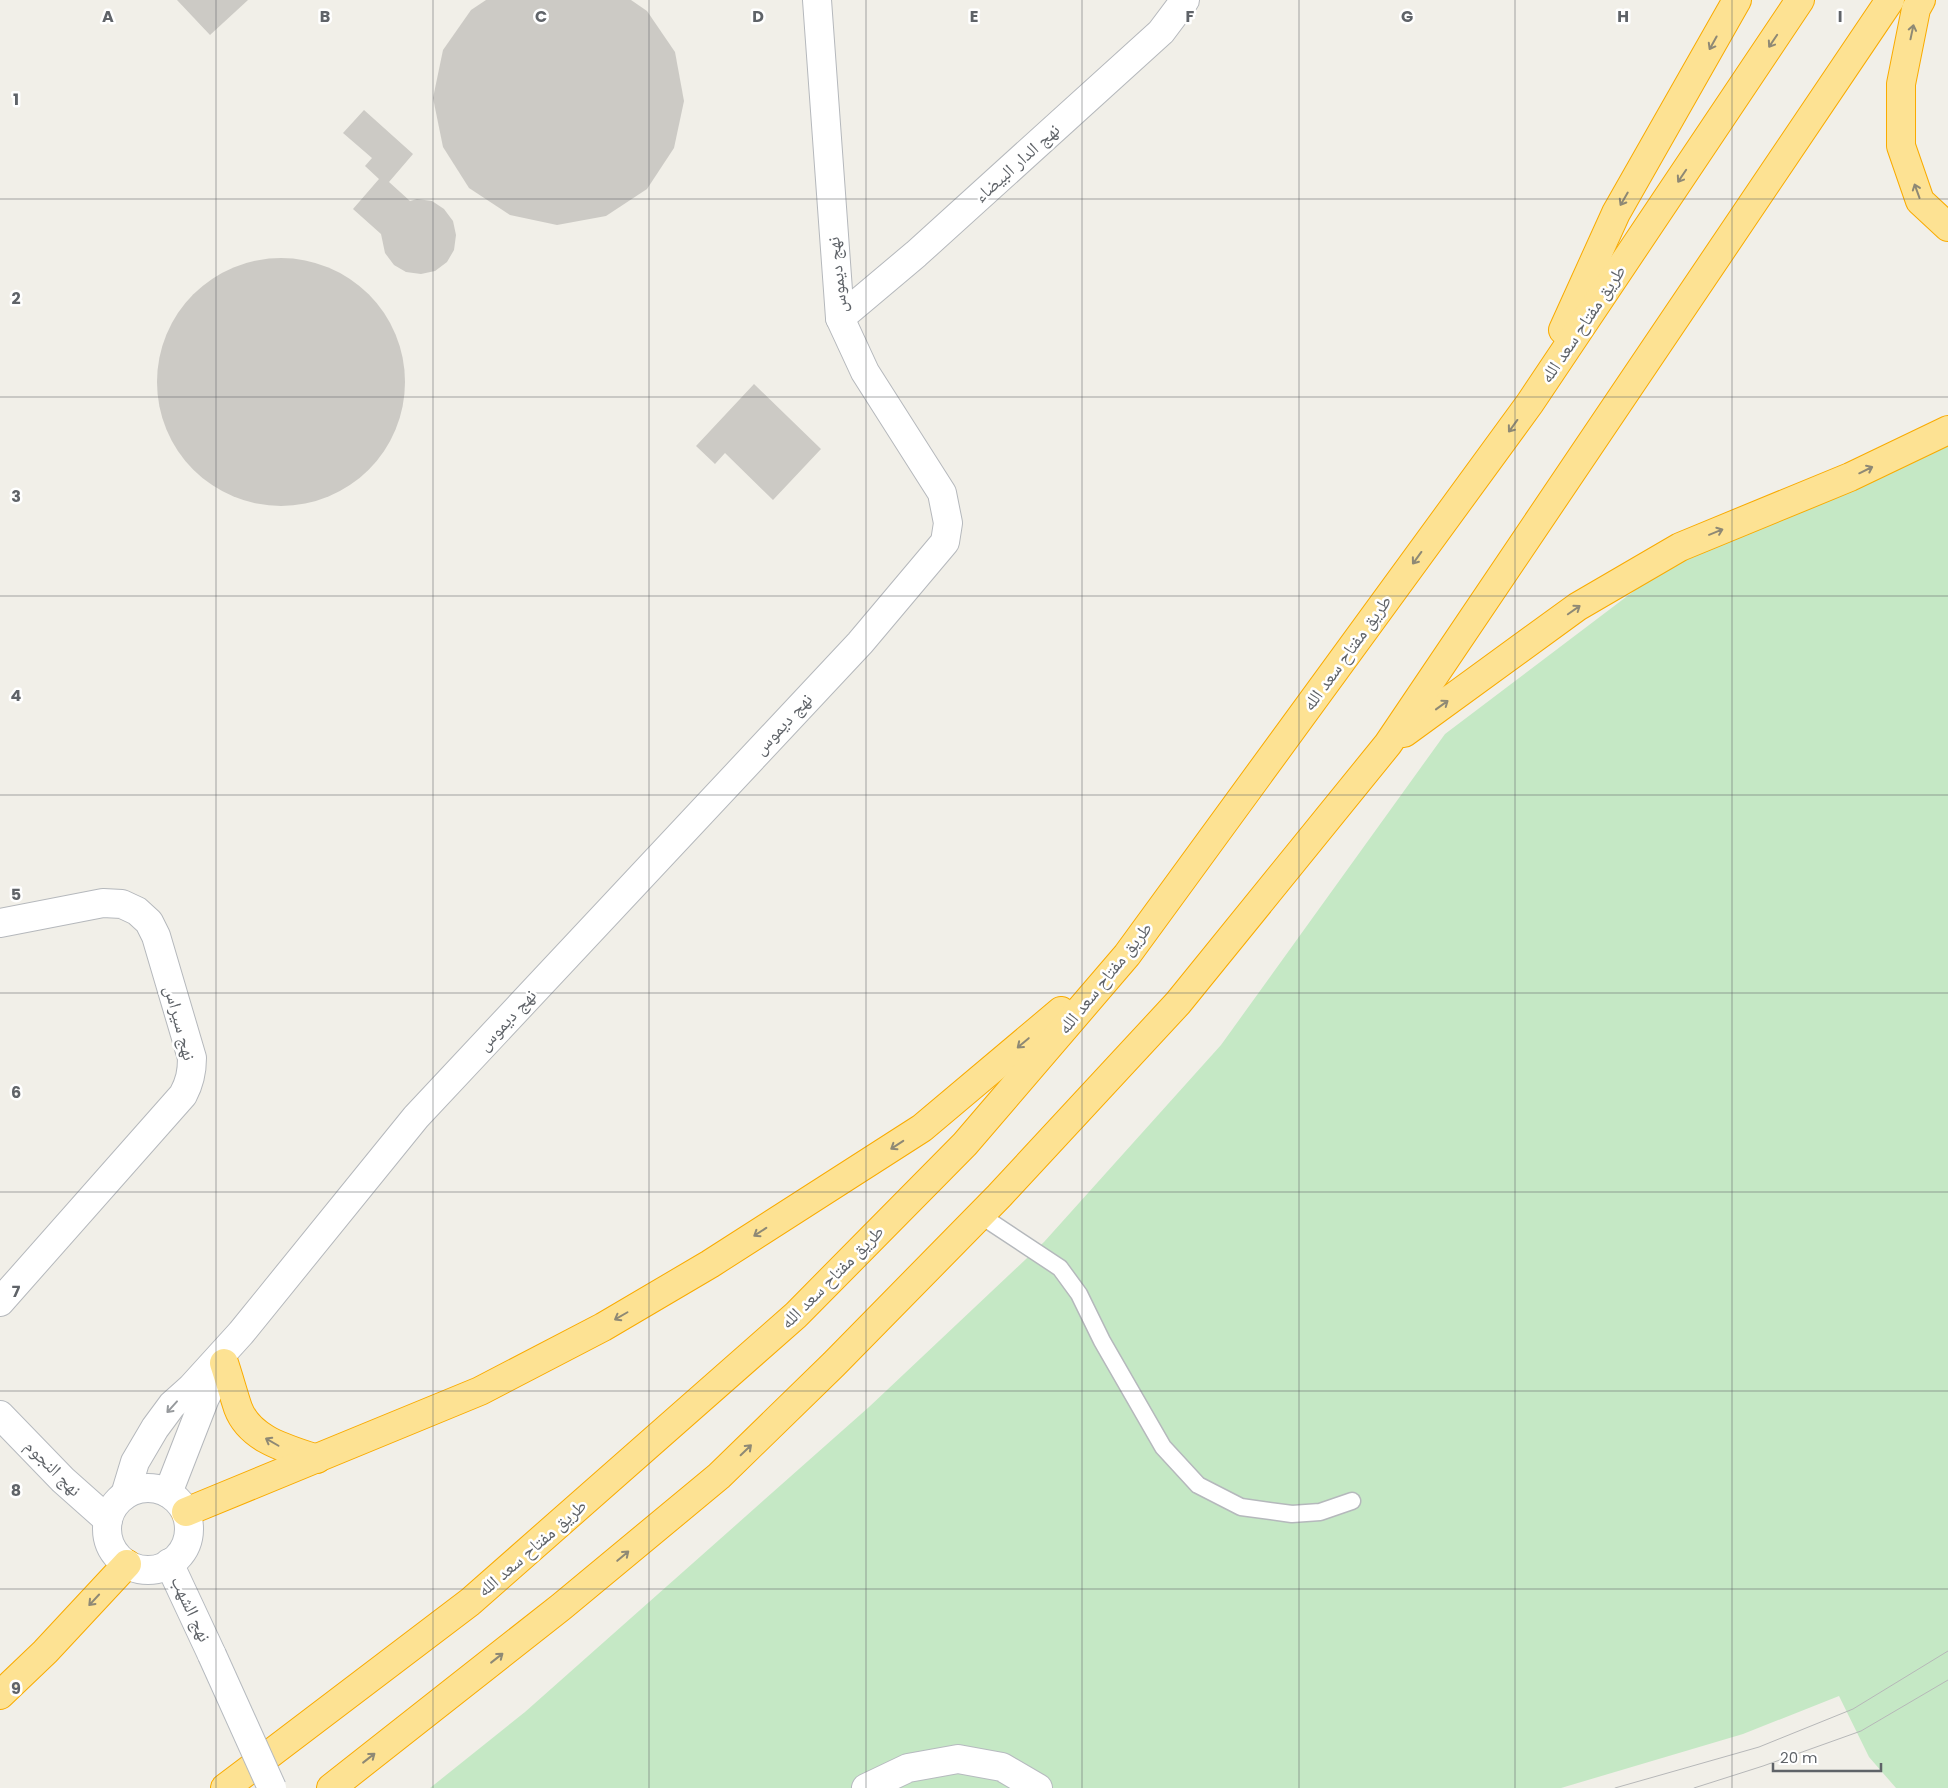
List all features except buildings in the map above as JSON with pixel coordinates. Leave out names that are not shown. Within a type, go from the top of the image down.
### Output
[{"type":"highway","points":[[1530,403],[1616,213],[1736,0]]},
{"type":"highway","name":"طريق مفتاح سعد الله","points":[[225,1788],[470,1602],[796,1314],[965,1144],[1127,955],[1530,403],[1800,0]]},
{"type":"highway","points":[[331,1788],[561,1607],[719,1476],[834,1364],[980,1215],[1178,1003],[1388,744],[1890,0]]},
{"type":"highway","points":[[1921,0],[1916,9],[1901,84],[1901,146],[1920,201],[1948,227]]},
{"type":"highway","points":[[1388,744],[1577,607],[1680,547],[1850,477],[1948,430]]},
{"type":"highway","points":[[186,1512],[480,1391],[603,1327],[710,1264],[922,1128],[1127,955]]},
{"type":"highway","points":[[224,1363],[238,1409],[254,1431],[280,1446],[317,1459]]},
{"type":"highway","points":[[0,1695],[45,1652],[127,1564]]},
{"type":"street","name":"نهج ديموس","points":[[241,1333],[416,1118],[860,643],[945,542],[948,523],[942,493],[865,372],[840,318],[816,0]]},
{"type":"street","name":"نهج الدار البيضاء","points":[[840,318],[916,254],[1161,32],[1185,0]]},
{"type":"street","name":"نهج سيراس","points":[[0,923],[103,903],[122,904],[137,912],[149,922],[156,936],[192,1058],[192,1071],[190,1082],[174,1105],[0,1302]]},
{"type":"street","points":[[168,1493],[205,1398],[241,1333]]},
{"type":"street","points":[[125,1495],[135,1462],[155,1428],[172,1405],[191,1388],[241,1333]]},
{"type":"street","name":"نهج النجوم","points":[[0,1415],[62,1480],[108,1520]]},
{"type":"street","points":[[144,1488],[157,1489],[168,1493],[179,1501],[186,1512],[189,1525],[188,1538],[183,1550],[165,1567],[152,1570],[139,1569],[127,1564],[117,1556],[110,1545],[107,1533],[108,1520],[113,1507],[125,1495],[144,1488]]},
{"type":"street","name":"نهج الشهب","points":[[169,1563],[272,1788]]},
{"type":"street","points":[[866,1788],[908,1768],[958,1759],[1002,1767],[1038,1788]]},
{"type":"lane","points":[[980,1215],[1060,1268],[1079,1294],[1102,1341],[1163,1447],[1198,1485],[1241,1507],[1292,1514],[1320,1512],[1352,1501]]},
{"type":"green space","points":[[1948,437],[1948,1788],[1896,1788],[1869,1757],[1839,1696],[1743,1734],[1561,1788],[430,1788],[525,1712],[869,1407],[1044,1242],[1221,1045],[1445,734],[1667,566]]},
{"type":"tram line","points":[[1615,1788],[1759,1747],[1853,1709],[1948,1651]]},
{"type":"tram line","points":[[1694,1788],[1861,1731],[1948,1680]]}]
